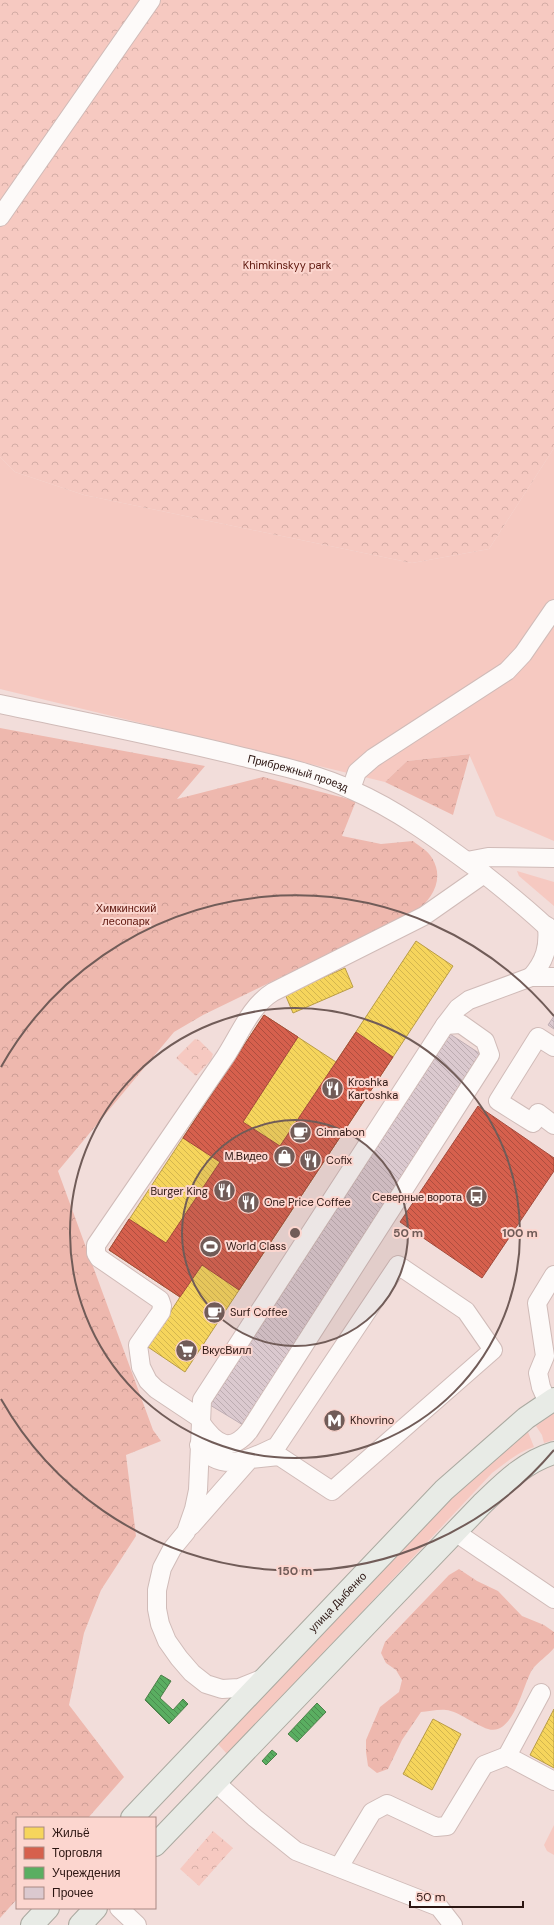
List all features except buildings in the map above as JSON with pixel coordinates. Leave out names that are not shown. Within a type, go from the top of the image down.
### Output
[{"type":"main road","name":"улица Дыбенко","points":[[133,1817],[444,1490],[526,1418],[551,1401]]},
{"type":"main road","points":[[156,1845],[455,1532],[504,1483],[525,1466],[541,1457],[554,1453]]},
{"type":"main road","points":[[32,1925],[47,1909]]},
{"type":"main road","points":[[80,1925],[95,1909]]},
{"type":"street","points":[[0,217],[151,0]]},
{"type":"street","points":[[351,789],[357,772],[373,758],[507,671],[524,654],[554,609]]},
{"type":"street","name":"Прибрежный проезд","points":[[0,704],[209,748],[287,768],[351,789],[378,802],[415,825],[467,861],[550,930]]},
{"type":"street","points":[[467,861],[488,857],[554,858]]},
{"type":"street","points":[[445,1025],[461,1024],[485,1041],[490,1055],[249,1431],[237,1442],[228,1444],[219,1443],[210,1436],[201,1421],[156,1389],[148,1381],[141,1368],[138,1346],[161,1312],[162,1306],[160,1300],[99,1258],[96,1253],[96,1245],[229,1051],[256,1008],[264,999],[273,992],[424,916],[484,874]]},
{"type":"street","points":[[531,977],[544,958],[550,930]]},
{"type":"street","points":[[186,1532],[194,1509],[198,1490],[202,1400],[445,1025],[458,1008],[469,1000],[531,977],[554,977]]},
{"type":"street","points":[[554,1047],[538,1037],[498,1101],[533,1123],[538,1113],[554,1125]]},
{"type":"street","points":[[199,1445],[205,1452],[222,1462],[236,1462],[250,1459],[278,1456],[332,1491],[493,1350],[466,1311],[398,1265],[277,1446],[250,1459],[172,1549],[162,1568],[157,1590],[157,1609],[160,1624],[167,1641],[192,1673],[206,1684],[222,1689],[239,1688],[264,1678]]},
{"type":"street","points":[[551,1401],[541,1387],[538,1373],[545,1356],[537,1303],[554,1275]]},
{"type":"street","points":[[455,1532],[554,1600]]},
{"type":"street","points":[[339,1867],[372,1812],[387,1804],[436,1827],[447,1826],[484,1765],[507,1756],[541,1693]]},
{"type":"street","points":[[507,1756],[554,1781]]},
{"type":"street","points":[[215,1782],[255,1818],[296,1851],[440,1907],[453,1925]]},
{"type":"street","points":[[120,1909],[137,1925]]},
{"type":"green space","name":"Khimkinskyy park","points":[[0,0],[554,0],[554,448],[489,549],[412,563],[84,495],[15,472],[0,457]]},
{"type":"green space","points":[[554,448],[554,841],[496,816],[469,754],[407,761],[385,782],[0,689],[0,457],[15,472],[84,495],[412,563],[489,549]]},
{"type":"green space","name":"Химкинский лесопарк","points":[[0,728],[205,766],[177,799],[263,777],[356,801],[342,836],[381,844],[413,841],[426,851],[432,858],[436,866],[437,881],[435,888],[427,901],[415,912],[203,1015],[174,1032],[58,1171],[153,1430],[161,1441],[126,1455],[136,1536],[101,1590],[84,1633],[69,1705],[124,1777],[89,1817],[16,1817],[16,1900],[0,1918]]},
{"type":"green space","points":[[470,754],[453,815],[385,782],[407,761]]},
{"type":"green space","points":[[517,871],[554,882],[554,906],[519,876]]},
{"type":"green space","points":[[195,1039],[199,1040],[213,1054],[211,1060],[196,1076],[176,1058]]},
{"type":"green space","points":[[554,1413],[554,1440],[544,1443],[542,1435],[536,1426]]},
{"type":"green space","points":[[528,1432],[534,1447],[517,1455],[492,1473],[228,1755],[217,1743],[475,1471]]},
{"type":"green space","points":[[459,1569],[477,1581],[498,1591],[522,1616],[544,1625],[554,1632],[554,1648],[532,1670],[511,1718],[504,1725],[497,1729],[488,1729],[451,1711],[440,1710],[421,1712],[402,1740],[388,1769],[377,1773],[368,1766],[366,1740],[380,1707],[399,1692],[402,1680],[396,1670],[386,1663],[381,1653],[385,1642],[449,1575]]},
{"type":"green space","points":[[554,1825],[554,1855],[547,1851],[544,1845]]},
{"type":"green space","points":[[213,1831],[233,1848],[199,1886],[180,1869]]},
{"type":"place","name":"Kroshka Kartoshka","points":[[332,1088]]},
{"type":"place","name":"Cinnabon","points":[[301,1132]]},
{"type":"place","name":"М.Видео","points":[[284,1156]]},
{"type":"place","name":"Cofix","points":[[310,1160]]},
{"type":"place","name":"Burger King","points":[[224,1191]]},
{"type":"place","name":"Северные ворота","points":[[477,1197]]},
{"type":"place","name":"One Price Coffee","points":[[248,1202]]},
{"type":"place","name":"World Class","points":[[210,1246]]},
{"type":"place","name":"Surf Coffee","points":[[215,1312]]},
{"type":"place","name":"ВкусВилл","points":[[186,1350]]},
{"type":"place","name":"Khovrino","points":[[335,1420]]}]
